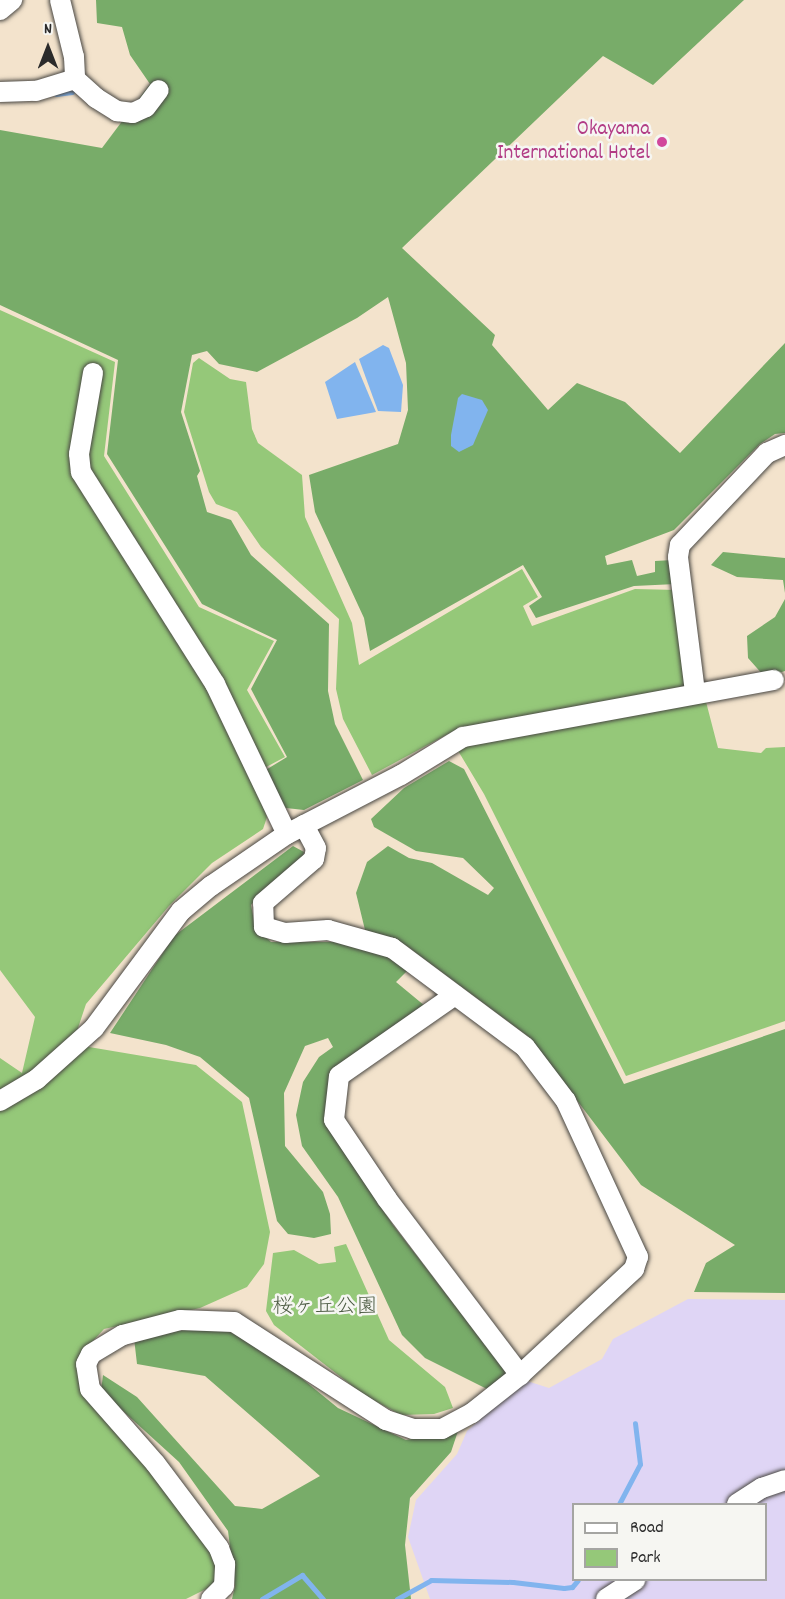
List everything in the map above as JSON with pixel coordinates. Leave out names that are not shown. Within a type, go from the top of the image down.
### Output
[{"type":"street","points":[[0,10],[12,0]]},
{"type":"street","points":[[60,0],[74,57],[75,79],[96,98],[117,111],[133,113],[146,107],[159,90]]},
{"type":"street","points":[[0,92],[36,91],[75,79]]},
{"type":"street","points":[[93,373],[79,454],[81,472],[215,684],[296,829],[316,848],[314,859],[264,903],[264,927],[285,933],[328,930],[392,948],[525,1047],[566,1101],[638,1257],[634,1269],[520,1375],[458,1423],[442,1429],[413,1429],[386,1420],[234,1322],[180,1320],[123,1335],[91,1354],[86,1364],[90,1389],[155,1463],[219,1548],[225,1564],[224,1586],[211,1599]]},
{"type":"street","points":[[695,692],[678,557],[680,545],[767,453],[785,445]]},
{"type":"street","points":[[0,1101],[36,1079],[94,1028],[181,911],[296,829],[463,737],[695,692],[774,680]]},
{"type":"street","points":[[455,995],[339,1076],[334,1120],[387,1199],[520,1375]]},
{"type":"street","points":[[739,1503],[762,1488],[785,1480]]},
{"type":"street","points":[[606,1599],[633,1581]]},
{"type":"shaded area","points":[[688,1299],[785,1300],[785,1599],[430,1599],[408,1537],[416,1500],[457,1454],[467,1431],[524,1380],[549,1388],[602,1359],[613,1339]]},
{"type":"green space","points":[[96,0],[744,0],[653,85],[603,56],[402,248],[495,335],[492,345],[548,410],[577,383],[625,402],[680,453],[785,343],[785,433],[775,434],[760,444],[674,530],[605,556],[607,565],[632,560],[637,576],[655,572],[655,561],[673,560],[676,584],[634,586],[536,618],[529,606],[542,597],[523,565],[370,651],[364,618],[315,512],[309,475],[398,444],[408,410],[406,363],[388,297],[357,318],[257,372],[219,364],[207,351],[192,355],[181,412],[200,471],[197,476],[207,512],[231,520],[251,555],[329,624],[328,691],[335,724],[363,780],[304,810],[286,808],[275,797],[264,771],[287,757],[251,689],[277,640],[202,604],[107,454],[118,360],[0,305],[0,130],[102,148],[150,84],[130,55],[122,27],[97,23]]},
{"type":"green space","points":[[0,310],[115,362],[104,456],[199,607],[274,641],[247,690],[285,757],[251,775],[267,817],[263,829],[212,863],[169,906],[86,1004],[78,1028],[89,1047],[196,1065],[242,1102],[270,1232],[264,1264],[247,1287],[200,1308],[104,1329],[82,1353],[86,1389],[205,1541],[219,1569],[214,1585],[186,1599],[0,1599],[0,1058],[22,1073],[35,1017],[0,970]]},
{"type":"green space","points":[[199,358],[230,379],[246,382],[252,429],[258,443],[302,475],[305,517],[352,623],[359,665],[522,569],[538,597],[523,606],[532,626],[635,589],[677,590],[718,748],[761,753],[766,748],[785,747],[785,1021],[626,1076],[484,794],[448,734],[372,775],[343,719],[336,689],[339,619],[261,547],[237,512],[216,504],[209,492],[184,412],[193,363]]},
{"type":"green space","points":[[723,552],[785,558],[785,593],[783,580],[737,577],[711,565]]},
{"type":"green space","points":[[785,599],[785,671],[765,677],[748,658],[747,636],[775,617]]},
{"type":"green space","points":[[449,761],[464,769],[624,1084],[785,1029],[785,1293],[694,1292],[706,1263],[735,1245],[641,1185],[529,1037],[404,944],[365,930],[356,893],[367,862],[388,846],[409,858],[432,863],[488,895],[494,888],[463,858],[416,851],[374,827],[371,819],[404,788]]},
{"type":"green space","points":[[293,846],[304,852],[302,860],[265,888],[251,905],[255,926],[271,942],[339,942],[388,955],[410,968],[396,982],[425,1006],[330,1071],[325,1123],[393,1225],[507,1373],[487,1389],[425,1358],[402,1335],[338,1197],[302,1146],[296,1115],[303,1082],[319,1057],[333,1047],[328,1038],[305,1046],[284,1093],[285,1146],[323,1192],[330,1214],[331,1234],[314,1238],[288,1234],[277,1221],[249,1098],[200,1057],[166,1045],[110,1033],[174,936]]},
{"type":"green space","name":"桜ヶ丘公園","points":[[346,1244],[389,1340],[445,1387],[453,1408],[434,1414],[401,1415],[364,1395],[274,1325],[266,1311],[273,1253],[294,1250],[319,1264],[336,1262],[334,1247]]},
{"type":"green space","points":[[197,1328],[230,1332],[272,1354],[338,1408],[406,1440],[458,1431],[451,1452],[410,1498],[405,1545],[411,1599],[232,1599],[235,1586],[228,1531],[179,1462],[101,1391],[103,1375],[137,1397],[235,1506],[262,1509],[320,1476],[205,1376],[137,1364],[134,1338]]},
{"type":"water","points":[[383,345],[389,348],[403,385],[401,412],[378,411],[359,359]]},
{"type":"water","points":[[355,362],[376,412],[337,419],[325,382]]},
{"type":"water","points":[[462,394],[482,400],[488,410],[473,445],[459,452],[451,446],[451,435],[458,398]]},
{"type":"waterway","points":[[56,94],[72,92]]},
{"type":"waterway","points":[[620,1503],[640,1464],[635,1423]]},
{"type":"waterway","points":[[262,1599],[302,1575],[323,1599]]},
{"type":"waterway","points":[[397,1599],[431,1580],[513,1582],[564,1588],[572,1587],[577,1581]]},
{"type":"place","name":"Okayama International Hotel","points":[[662,142]]}]
